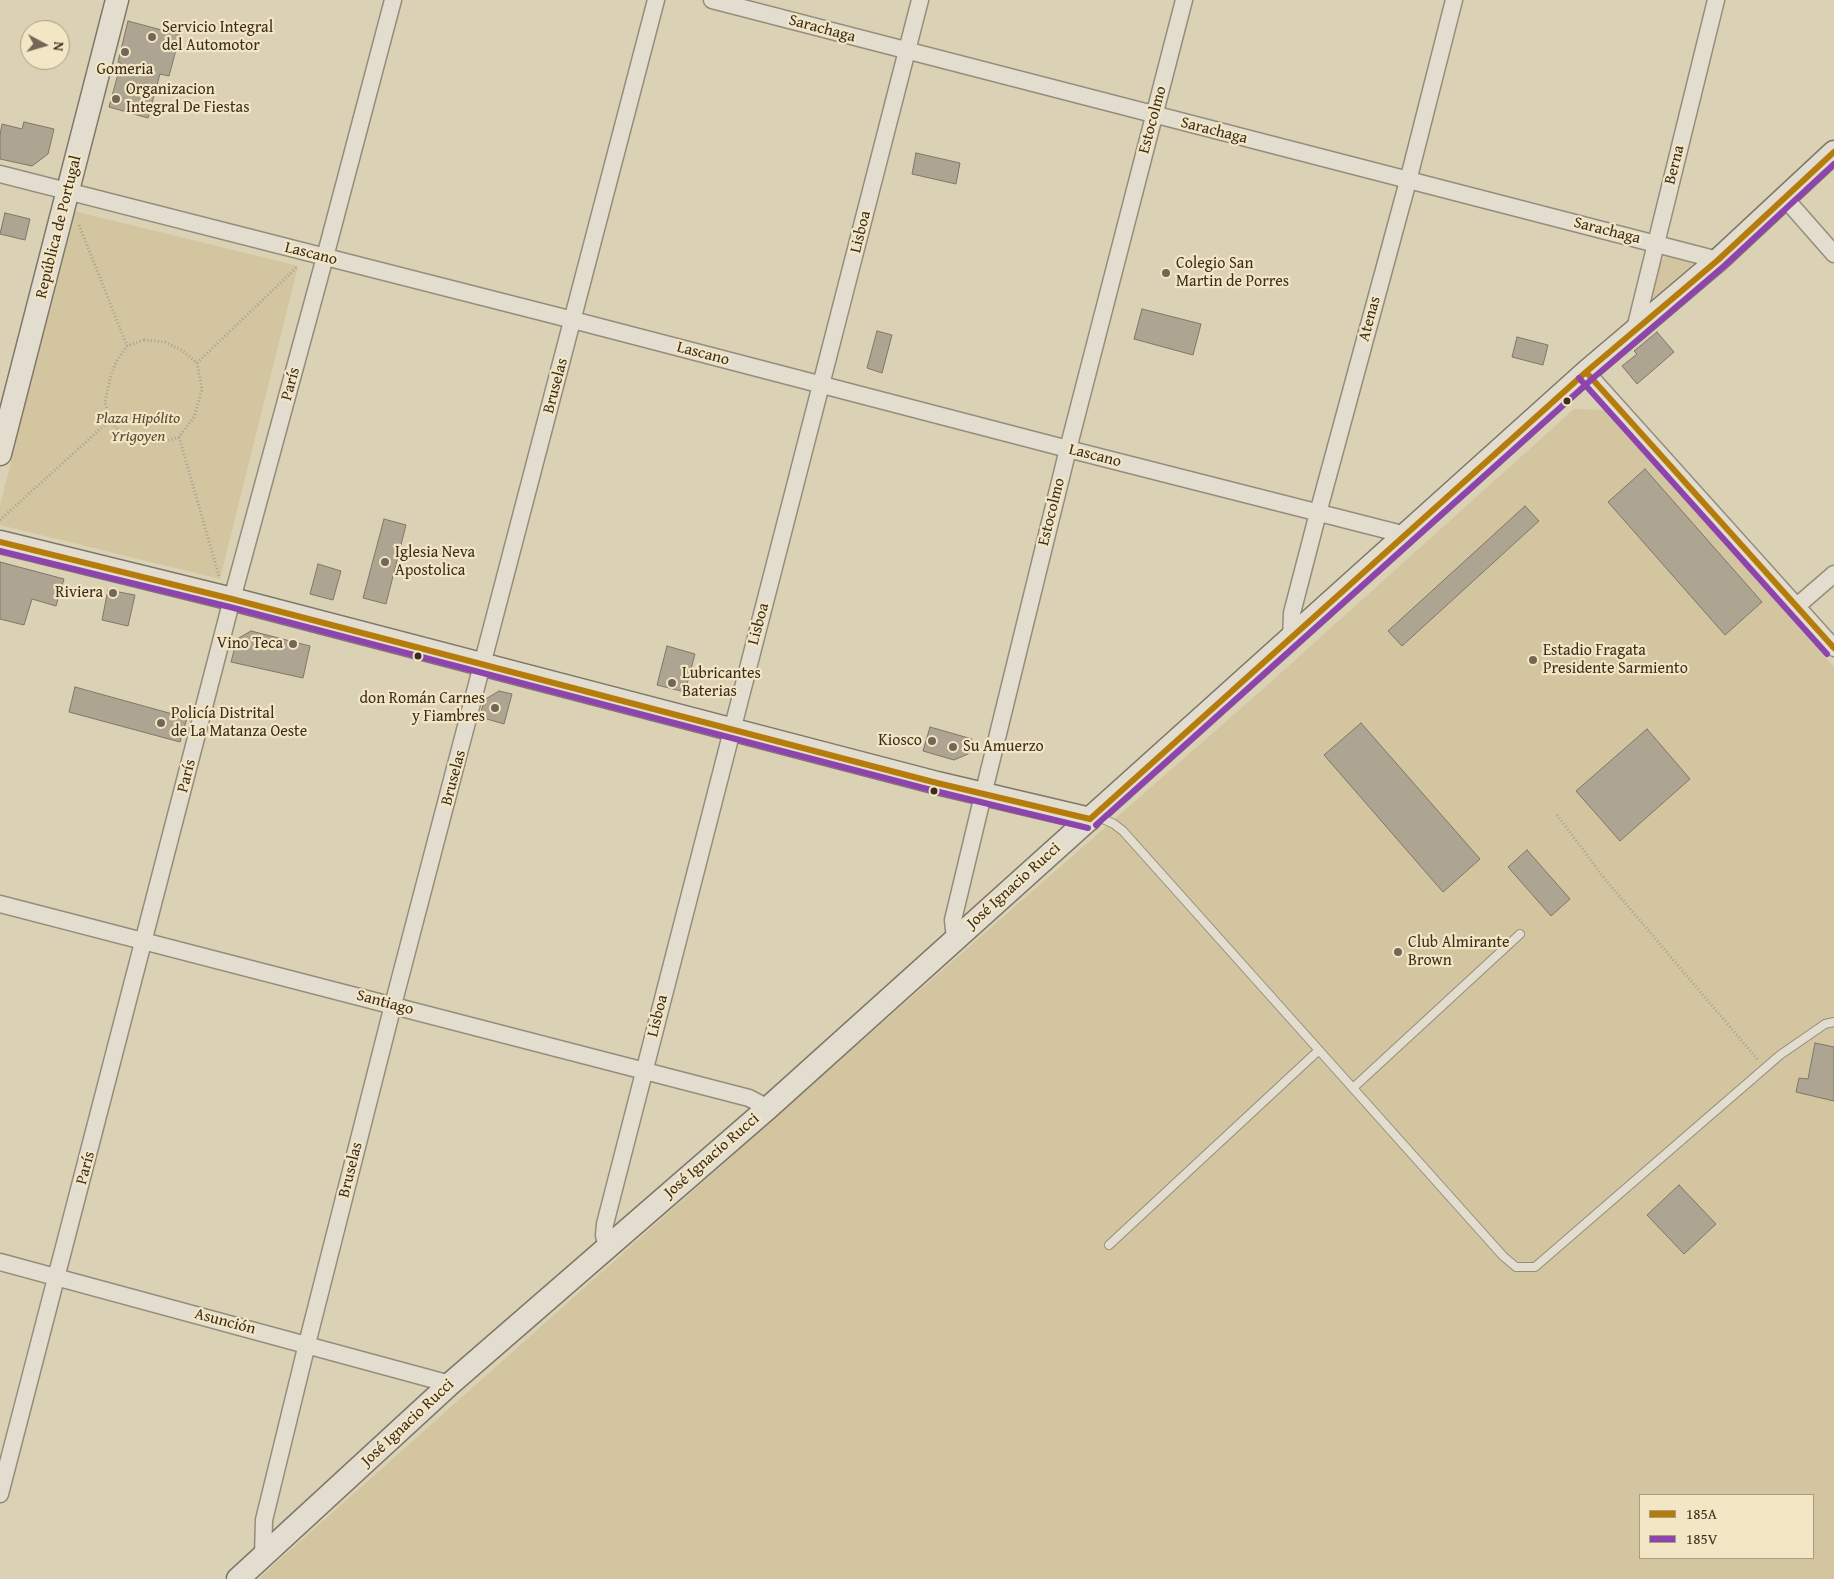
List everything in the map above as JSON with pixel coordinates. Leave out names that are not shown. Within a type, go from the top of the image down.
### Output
[{"type":"street","name":"República de Portugal","points":[[0,454],[117,0]]},
{"type":"street","name":"París","points":[[0,1494],[145,942],[232,599],[393,0]]},
{"type":"street","name":"Bruselas","points":[[263,1557],[264,1520],[307,1344],[393,1005],[484,664],[656,0]]},
{"type":"street","name":"Sarachaga","points":[[712,0],[1718,260]]},
{"type":"street","name":"Lisboa","points":[[607,1248],[604,1235],[605,1224],[643,1072],[920,0]]},
{"type":"street","name":"Estocolmo","points":[[955,939],[953,920],[983,795],[1068,449],[1184,0]]},
{"type":"street","name":"Atenas","points":[[1291,639],[1292,612],[1408,181],[1454,0]]},
{"type":"street","name":"Berna","points":[[1635,329],[1716,0]]},
{"type":"street","name":"José Ignacio Rucci","points":[[238,1579],[450,1384],[768,1108],[1586,372],[1718,260],[1834,152]]},
{"type":"street","name":"Lascano","points":[[0,174],[1406,535]]},
{"type":"street","points":[[1784,197],[1834,254]]},
{"type":"street","points":[[1586,372],[1834,648]]},
{"type":"street","points":[[0,542],[232,599],[983,795],[1090,819]]},
{"type":"street","points":[[1797,606],[1834,574]]},
{"type":"street","name":"Santiago","points":[[0,904],[749,1098],[768,1108]]},
{"type":"street","name":"Asunción","points":[[0,1262],[450,1384]]},
{"type":"lane","points":[[1090,819],[1103,819],[1114,824],[1123,832],[1503,1256],[1516,1267],[1535,1267],[1780,1054],[1825,1024],[1834,1022]]},
{"type":"lane","points":[[1352,1088],[1520,934]]},
{"type":"lane","points":[[1109,1245],[1319,1050]]},
{"type":"path","points":[[77,220],[127,346]]},
{"type":"path","points":[[197,363],[298,266]]},
{"type":"path","points":[[144,340],[165,342],[184,351],[197,363],[202,390],[194,417],[179,437],[160,442],[139,440],[122,435],[110,420],[105,402],[110,379],[116,362],[127,346],[144,340]]},
{"type":"path","points":[[0,520],[110,420]]},
{"type":"path","points":[[179,437],[220,579]]},
{"type":"path","points":[[1557,815],[1604,878],[1765,1068]]},
{"type":"green space","name":"Plaza Hipólito Yrigoyen","points":[[74,211],[298,266],[220,579],[0,525],[0,505]]},
{"type":"green space","points":[[1666,256],[1690,261],[1693,266],[1692,269],[1655,301],[1651,294],[1659,264]]},
{"type":"green space","name":"Club Almirante Brown","points":[[1574,409],[1607,410],[1834,667],[1834,1579],[258,1579],[824,1074],[1264,688]]},
{"type":"building","points":[[128,21],[180,35],[169,76],[160,74],[148,118],[109,107],[121,63],[118,62]]},
{"type":"building","points":[[24,122],[54,129],[48,154],[32,166],[0,159],[2,124],[22,129]]},
{"type":"building","points":[[916,153],[960,163],[956,184],[912,174]]},
{"type":"building","points":[[5,213],[30,219],[25,240],[0,234]]},
{"type":"building","points":[[1142,309],[1201,324],[1193,355],[1134,339]]},
{"type":"building","points":[[877,331],[892,335],[882,373],[867,368]]},
{"type":"building","points":[[1657,332],[1674,352],[1637,384],[1622,366],[1637,354],[1634,351]]},
{"type":"building","points":[[1517,337],[1548,345],[1543,365],[1512,357]]},
{"type":"building","points":[[1645,469],[1762,602],[1725,635],[1608,502]]},
{"type":"building","points":[[1525,506],[1539,521],[1402,646],[1388,631]]},
{"type":"building","name":"Iglesia Neva Apostolica","points":[[384,519],[406,525],[386,604],[363,598]]},
{"type":"building","points":[[0,562],[64,579],[56,606],[32,599],[24,625],[0,619]]},
{"type":"building","points":[[318,564],[341,571],[333,600],[310,594]]},
{"type":"building","points":[[108,590],[135,595],[128,626],[102,620]]},
{"type":"building","points":[[251,631],[310,646],[303,678],[231,662],[237,639]]},
{"type":"building","points":[[667,646],[695,654],[685,692],[657,685]]},
{"type":"building","points":[[75,687],[187,718],[180,742],[69,712]]},
{"type":"building","name":"don Román Carnes y Fiambres","points":[[499,691],[512,694],[504,724],[480,717],[484,700]]},
{"type":"building","points":[[1361,723],[1480,859],[1443,892],[1324,755]]},
{"type":"building","name":"Su Amuerzo","points":[[930,727],[972,739],[968,754],[954,760],[923,751]]},
{"type":"building","points":[[1647,729],[1690,779],[1620,841],[1576,791]]},
{"type":"building","points":[[1527,850],[1570,899],[1551,916],[1508,867]]},
{"type":"building","points":[[1815,1043],[1834,1047],[1834,1101],[1796,1092],[1799,1078],[1808,1079]]},
{"type":"building","points":[[1679,1185],[1716,1224],[1684,1254],[1647,1215]]},
{"type":"transit line","name":"185A","points":[[1090,819],[1586,372],[1718,260],[1834,152]]},
{"type":"transit line","name":"185V","points":[[1096,825],[1592,379],[1724,266],[1834,164]]},
{"type":"transit line","name":"185A","points":[[1586,372],[1834,648]]},
{"type":"transit line","name":"185V","points":[[1579,378],[1827,654]]},
{"type":"transit line","name":"185A","points":[[0,542],[232,599],[937,783],[1090,819]]},
{"type":"transit line","name":"185V","points":[[0,551],[230,607],[935,791],[1088,828]]},
{"type":"place","name":"Servicio Integral del Automotor","points":[[152,37]]},
{"type":"place","name":"Gomeria","points":[[125,52]]},
{"type":"place","name":"Organizacion Integral De Fiestas","points":[[116,99]]},
{"type":"place","name":"Colegio San Martin de Porres","points":[[1166,273]]},
{"type":"place","name":"Iglesia Neva Apostolica","points":[[385,562]]},
{"type":"place","name":"Riviera","points":[[113,593]]},
{"type":"place","name":"Vino Teca","points":[[293,644]]},
{"type":"place","name":"Estadio Fragata Presidente Sarmiento","points":[[1533,660]]},
{"type":"place","name":"Lubricantes Baterias","points":[[672,683]]},
{"type":"place","name":"don Román Carnes y Fiambres","points":[[495,708]]},
{"type":"place","name":"Policía Distrital de La Matanza Oeste","points":[[161,723]]},
{"type":"place","name":"Kiosco","points":[[932,741]]},
{"type":"place","name":"Su Amuerzo","points":[[953,747]]},
{"type":"place","name":"Club Almirante Brown","points":[[1398,952]]}]
